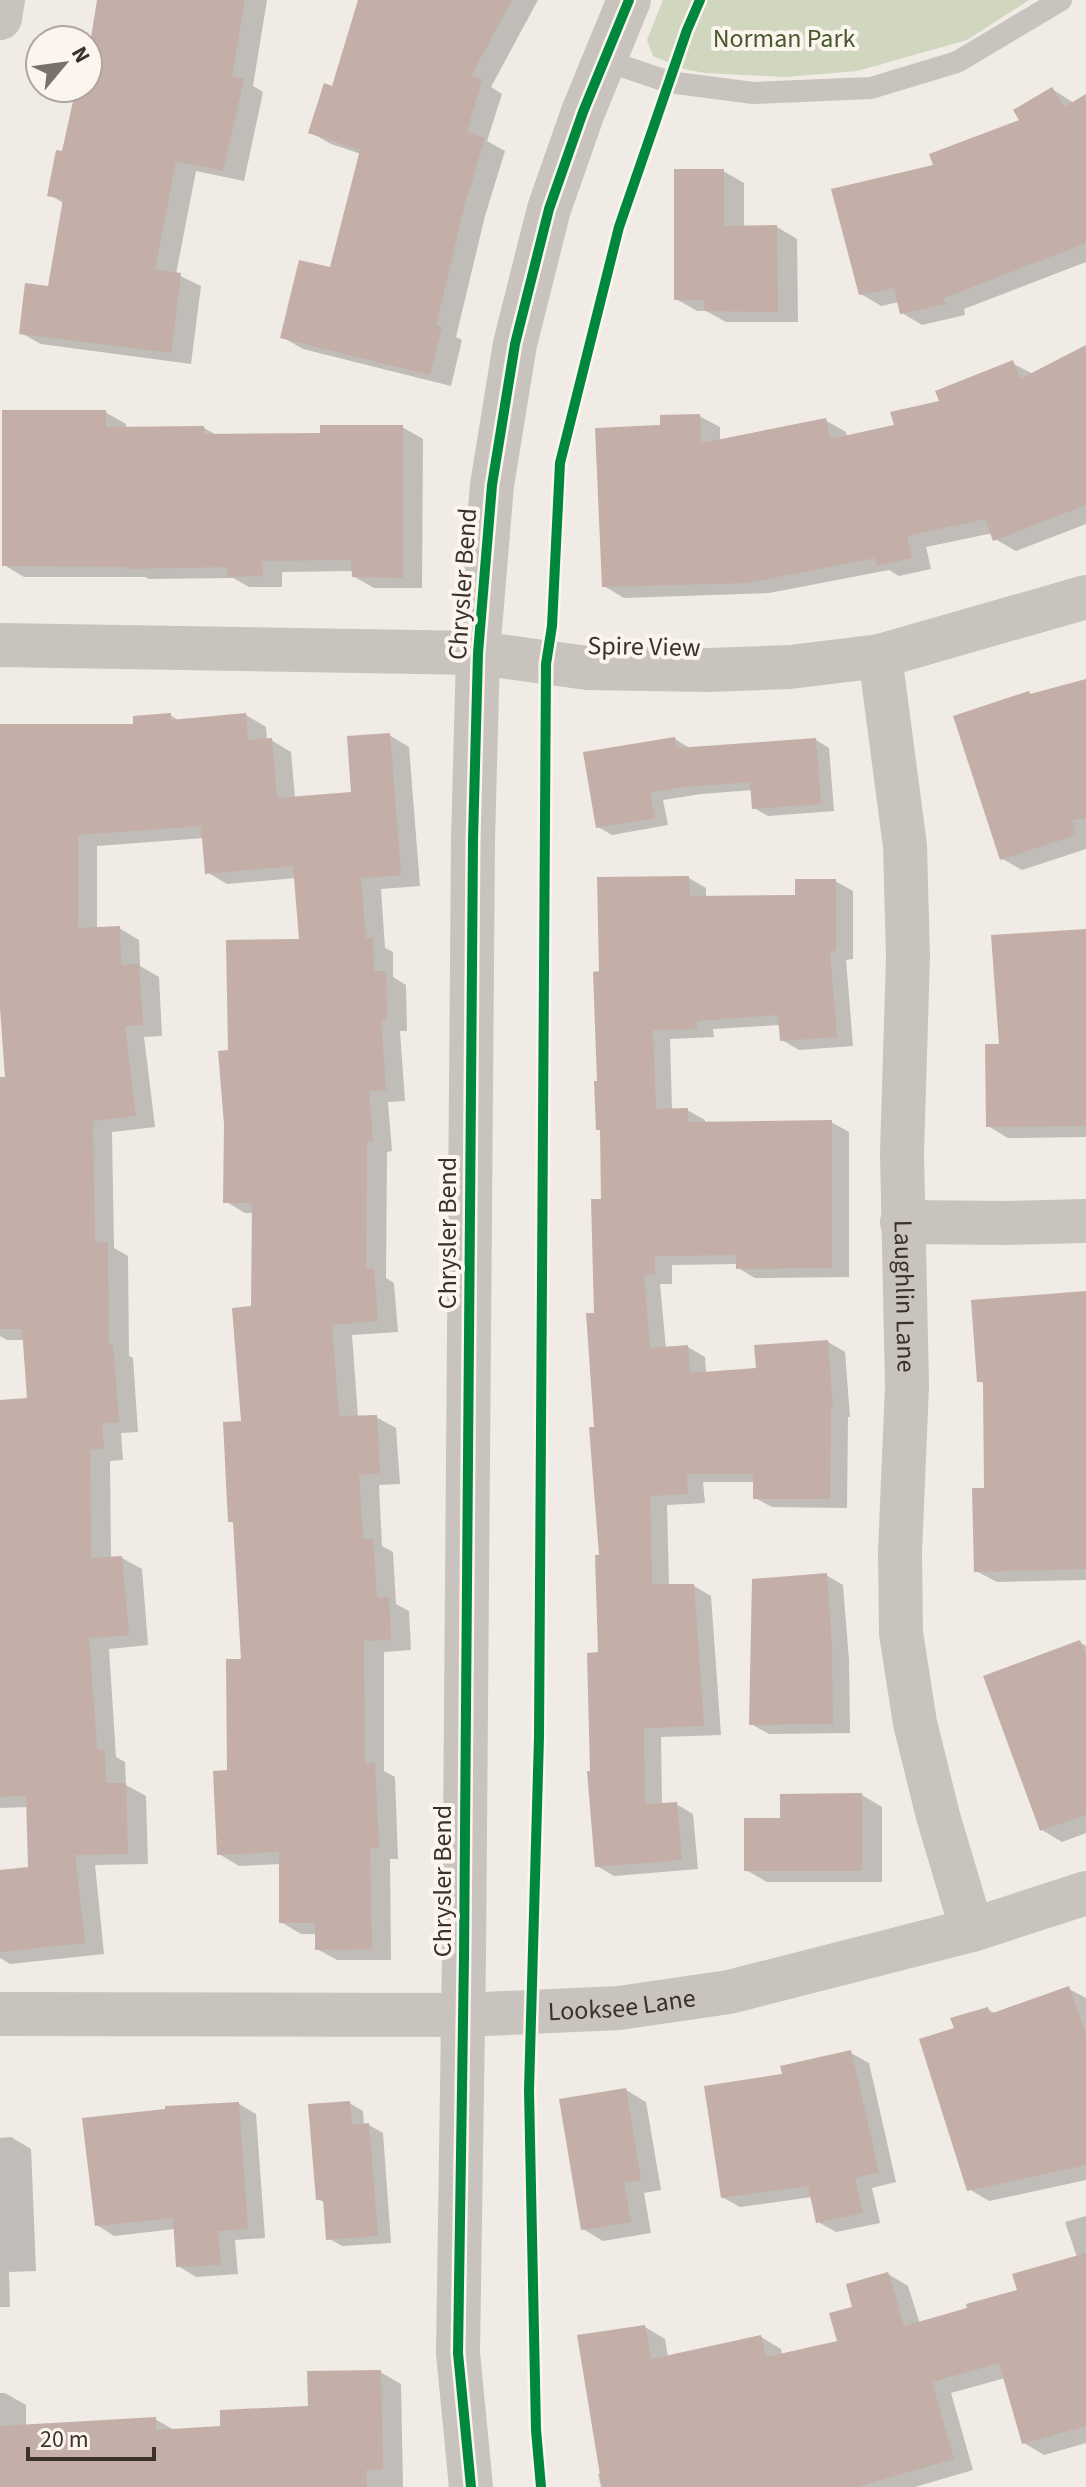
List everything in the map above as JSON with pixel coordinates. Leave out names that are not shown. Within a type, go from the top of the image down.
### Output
[{"type":"street","points":[[0,18],[3,0]]},
{"type":"street","name":"Chrysler Bend","points":[[471,2487],[458,2353],[472,872],[478,653],[492,485],[515,344],[549,209],[629,0]]},
{"type":"street","name":"Spire View","points":[[0,645],[478,653],[587,668],[708,670],[790,667],[880,656],[1086,597]]},
{"type":"street","name":"Laughlin Lane","points":[[880,656],[905,846],[908,957],[902,1222],[907,1386],[900,1552],[901,1633],[915,1723],[938,1816],[972,1930]]},
{"type":"street","points":[[902,1222],[1086,1221]]},
{"type":"street","name":"Looksee Lane","points":[[0,2014],[463,2015],[619,2008],[729,1992],[972,1930],[1086,1893]]},
{"type":"lane","points":[[604,60],[669,82],[753,93],[871,88],[957,62],[1061,0]]},
{"type":"green space","name":"Norman Park","points":[[663,0],[1029,0],[967,40],[857,71],[786,77],[705,73],[684,69],[653,56],[647,40]]},
{"type":"building","points":[[97,0],[245,0],[232,76],[244,79],[223,171],[176,161],[155,269],[181,273],[171,353],[19,334],[25,283],[48,286],[63,199],[47,196],[56,150],[62,151],[72,104],[104,104],[104,24],[93,24]]},
{"type":"building","points":[[358,0],[512,0],[471,76],[482,80],[467,132],[485,138],[465,204],[436,325],[442,327],[430,375],[280,338],[299,260],[330,267],[360,150],[308,133],[324,83],[332,86]]},
{"type":"building","points":[[1052,87],[1064,107],[1086,94],[1086,243],[944,298],[946,304],[900,314],[894,288],[859,295],[831,189],[933,165],[929,154],[1019,120],[1013,110]]},
{"type":"building","points":[[674,169],[724,169],[724,226],[777,225],[778,312],[704,311],[704,300],[674,300]]},
{"type":"building","points":[[1086,345],[1086,505],[993,541],[985,519],[907,536],[912,558],[877,566],[875,558],[747,583],[602,587],[595,428],[660,425],[660,415],[700,414],[701,443],[826,418],[830,439],[894,425],[890,412],[939,401],[935,391],[1013,360],[1020,379]]},
{"type":"building","points":[[2,410],[106,410],[106,427],[204,426],[204,434],[320,433],[320,425],[403,425],[403,578],[352,577],[351,560],[262,561],[263,576],[227,577],[227,567],[126,569],[2,566]]},
{"type":"building","points":[[1086,679],[1086,818],[1072,820],[1076,835],[1000,860],[953,716],[1029,691],[1030,694]]},
{"type":"building","points":[[171,713],[171,720],[246,713],[248,740],[272,738],[277,798],[351,792],[347,736],[390,733],[401,875],[361,878],[366,938],[373,938],[374,971],[386,971],[387,1020],[381,1021],[386,1090],[369,1091],[373,1141],[367,1141],[366,1269],[374,1269],[378,1321],[332,1325],[339,1416],[377,1415],[380,1473],[359,1475],[363,1539],[373,1539],[377,1598],[389,1597],[391,1640],[364,1641],[365,1764],[375,1763],[379,1848],[370,1848],[372,1949],[315,1950],[315,1923],[279,1923],[279,1852],[217,1855],[213,1771],[227,1770],[226,1659],[241,1659],[233,1522],[228,1522],[223,1422],[241,1421],[232,1308],[251,1306],[252,1203],[223,1203],[224,1124],[218,1051],[228,1050],[226,940],[299,939],[293,866],[205,874],[201,826],[78,835],[78,928],[120,926],[121,965],[139,964],[143,1025],[125,1026],[136,1116],[93,1121],[95,1243],[108,1242],[109,1344],[113,1344],[119,1422],[102,1423],[104,1449],[90,1450],[91,1558],[122,1556],[129,1635],[89,1638],[97,1749],[105,1749],[106,1783],[126,1783],[128,1854],[75,1855],[85,1943],[0,1952],[0,1870],[28,1867],[26,1796],[0,1797],[0,1400],[27,1398],[22,1329],[0,1329],[0,1077],[5,1077],[0,1008],[0,724],[133,724],[133,716]]},
{"type":"building","points":[[675,737],[677,748],[816,738],[821,804],[752,809],[750,782],[686,787],[650,792],[655,818],[596,828],[583,752]]},
{"type":"building","points":[[689,876],[690,896],[795,895],[795,879],[836,879],[836,951],[830,951],[837,1037],[780,1041],[778,1015],[697,1021],[697,1029],[653,1030],[656,1109],[688,1108],[688,1122],[832,1120],[832,1268],[736,1269],[736,1255],[655,1256],[655,1275],[644,1275],[650,1348],[688,1345],[690,1373],[756,1368],[754,1345],[828,1340],[833,1408],[830,1499],[753,1499],[753,1474],[687,1474],[688,1494],[650,1496],[652,1584],[694,1584],[704,1726],[644,1728],[645,1804],[677,1802],[682,1860],[595,1867],[587,1771],[590,1771],[587,1653],[598,1652],[595,1555],[599,1555],[589,1427],[594,1427],[586,1313],[594,1313],[591,1199],[601,1199],[600,1130],[596,1130],[594,1081],[597,1081],[593,972],[599,971],[597,877]]},
{"type":"building","points":[[1086,929],[1086,1126],[986,1127],[985,1044],[999,1044],[991,935]]},
{"type":"building","points":[[1086,1291],[1086,1569],[974,1572],[972,1488],[984,1488],[983,1382],[977,1382],[971,1300]]},
{"type":"building","points":[[827,1573],[833,1724],[749,1725],[752,1579]]},
{"type":"building","points":[[1080,1640],[1086,1657],[1086,1815],[1040,1831],[983,1676]]},
{"type":"building","points":[[862,1793],[862,1871],[744,1871],[744,1818],[780,1818],[780,1794]]},
{"type":"building","points":[[1069,1986],[1086,2035],[1086,2165],[967,2191],[919,2039],[954,2028],[950,2018],[988,2007],[990,2014]]},
{"type":"building","points":[[851,2050],[879,2172],[855,2178],[863,2213],[816,2223],[808,2186],[721,2198],[704,2086],[782,2074],[780,2066]]},
{"type":"building","points":[[626,2088],[641,2180],[624,2182],[631,2222],[581,2230],[559,2099]]},
{"type":"building","points":[[350,2101],[352,2125],[369,2123],[378,2236],[326,2240],[323,2199],[316,2200],[308,2104]]},
{"type":"building","points":[[239,2102],[248,2229],[218,2231],[221,2265],[176,2267],[173,2218],[95,2226],[82,2118],[165,2109],[165,2106]]},
{"type":"building","points":[[1086,2253],[1086,2426],[1022,2444],[999,2363],[932,2382],[954,2459],[857,2487],[602,2487],[577,2335],[645,2325],[651,2359],[761,2335],[766,2357],[837,2341],[829,2313],[852,2307],[846,2284],[888,2272],[904,2326],[1017,2290],[1012,2274]]},
{"type":"building","points":[[381,2370],[383,2469],[366,2470],[367,2487],[0,2487],[0,2426],[156,2417],[156,2430],[220,2426],[220,2410],[308,2406],[307,2371]]},
{"type":"cycle path","points":[[471,2487],[458,2353],[473,840],[478,653],[492,485],[515,344],[549,209],[583,112],[629,0]]},
{"type":"cycle path","points":[[541,2487],[536,2430],[529,2090],[539,1737],[546,664],[552,626],[560,463],[619,227],[700,0]]}]
